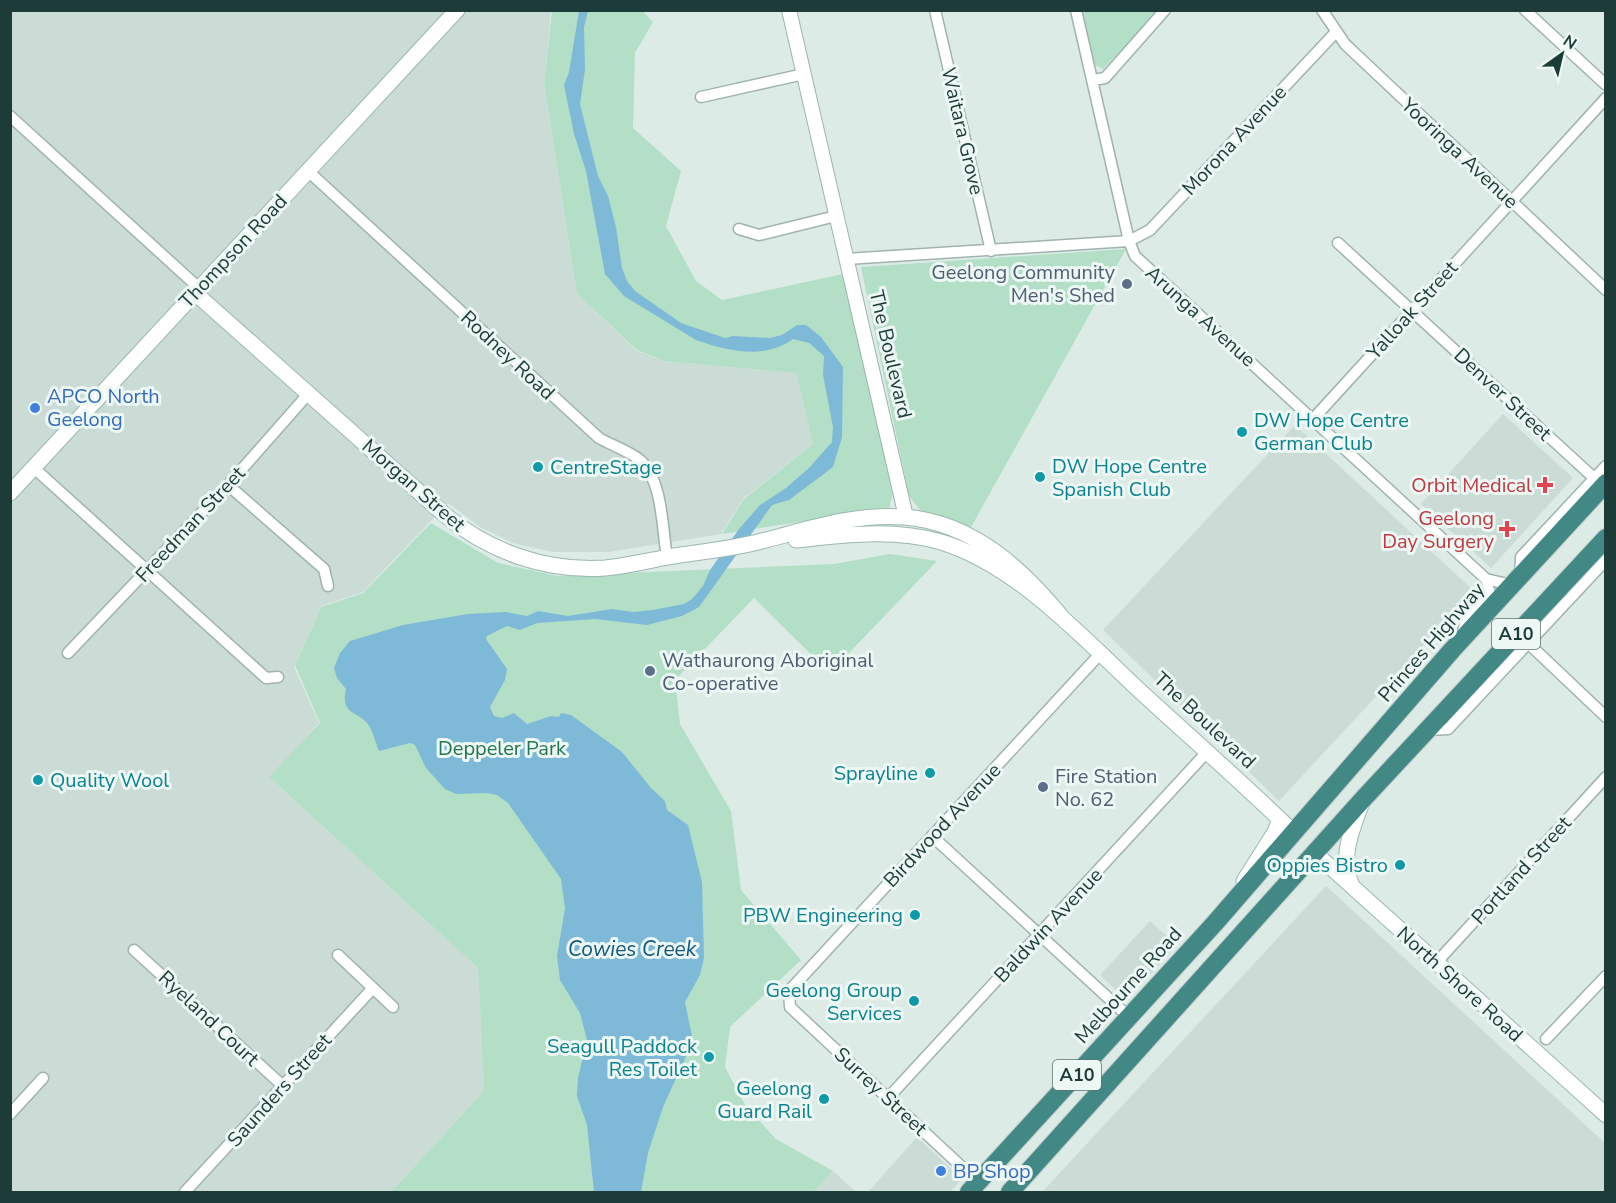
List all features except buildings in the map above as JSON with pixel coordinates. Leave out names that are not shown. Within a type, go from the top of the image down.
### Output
[{"type":"highway","name":"Princes Highway","points":[[1294,833],[1600,481]]},
{"type":"highway","name":"A10","points":[[1010,1192],[1363,799],[1605,538]]},
{"type":"highway","name":"The Boulevard","points":[[1294,833],[1315,853]]},
{"type":"highway","name":"Melbourne Road","points":[[973,1187],[1294,833]]},
{"type":"main road","name":"Thompson Road","points":[[10,493],[457,10]]},
{"type":"main road","name":"Morgan Street","points":[[197,291],[445,515],[493,546],[527,560],[575,568],[613,567],[751,544],[844,520],[906,517]]},
{"type":"main road","points":[[906,517],[907,535]]},
{"type":"main road","name":"The Boulevard","points":[[906,517],[958,531],[996,552],[1027,577],[1065,621],[1294,833]]},
{"type":"main road","name":"Morgan Street","points":[[751,544],[865,533],[907,535]]},
{"type":"main road","name":"The Boulevard","points":[[907,535],[947,544],[979,558],[1065,621]]},
{"type":"main road","points":[[1352,886],[1347,872],[1347,846],[1363,799]]},
{"type":"main road","points":[[1225,911],[1275,832],[1280,820]]},
{"type":"main road","name":"North Shore Road","points":[[1315,853],[1605,1115]]},
{"type":"street","name":"The Boulevard","points":[[789,10],[906,517]]},
{"type":"street","name":"Waitara Grove","points":[[935,10],[991,251]]},
{"type":"street","points":[[846,259],[1129,241],[1076,10]]},
{"type":"street","points":[[1093,80],[1105,78],[1165,10]]},
{"type":"street","name":"Yooringa Avenue","points":[[1322,10],[1335,33],[1605,290]]},
{"type":"street","points":[[1525,10],[1605,84],[1603,90],[1605,98]]},
{"type":"street","name":"Morona Avenue","points":[[1129,241],[1150,230],[1335,33]]},
{"type":"street","points":[[701,97],[804,74]]},
{"type":"street","name":"Yalloak Street","points":[[1314,418],[1605,98]]},
{"type":"street","name":"Morgan Street","points":[[10,116],[197,291]]},
{"type":"street","name":"Rodney Road","points":[[308,171],[599,438],[639,459],[650,472],[656,490],[667,558]]},
{"type":"street","points":[[739,229],[759,235],[837,216]]},
{"type":"street","name":"Arunga Avenue","points":[[1129,241],[1135,256],[1314,418],[1486,579]]},
{"type":"street","name":"Denver Street","points":[[1338,243],[1600,481]]},
{"type":"street","name":"Freedman Street","points":[[68,653],[228,485],[309,393]]},
{"type":"street","points":[[1600,481],[1605,466]]},
{"type":"street","points":[[34,468],[266,678],[278,677]]},
{"type":"street","points":[[228,485],[324,569],[328,586]]},
{"type":"street","points":[[1427,730],[1448,729],[1605,560]]},
{"type":"street","points":[[1460,642],[1466,621],[1490,594],[1486,579],[1516,580]]},
{"type":"street","points":[[1528,644],[1605,717]]},
{"type":"street","name":"Birdwood Avenue","points":[[788,998],[789,991],[1100,654]]},
{"type":"street","name":"Baldwin Avenue","points":[[888,1098],[1207,752]]},
{"type":"street","name":"Portland Street","points":[[1436,963],[1605,777]]},
{"type":"street","points":[[932,836],[1129,1017]]},
{"type":"street","name":"Ryeland Court","points":[[134,950],[283,1086]]},
{"type":"street","points":[[338,955],[393,1007]]},
{"type":"street","points":[[1546,1040],[1605,976]]},
{"type":"street","name":"Saunders Street","points":[[185,1192],[373,988]]},
{"type":"street","name":"Surrey Street","points":[[788,998],[790,1007],[888,1098],[973,1187]]},
{"type":"street","points":[[10,1114],[43,1078]]},
{"type":"shaded area","points":[[11,11],[551,11],[544,84],[577,294],[637,351],[664,361],[796,373],[813,444],[744,498],[721,534],[609,552],[553,552],[513,543],[480,527],[448,503],[363,592],[321,606],[294,667],[319,723],[270,778],[478,968],[484,1091],[391,1192],[11,1192]]},
{"type":"shaded area","points":[[1503,414],[1573,478],[1491,568],[1421,504]]},
{"type":"shaded area","points":[[1295,425],[1474,591],[1279,801],[1103,630]]},
{"type":"shaded area","points":[[1326,886],[1605,1143],[1605,1192],[1042,1192]]},
{"type":"shaded area","points":[[1150,921],[1177,945],[1127,1000],[1100,975]]},
{"type":"shaded area","points":[[917,1137],[962,1179],[950,1192],[868,1192]]},
{"type":"shaded area","points":[[833,1171],[856,1192],[814,1192]]},
{"type":"green space","points":[[552,11],[643,11],[653,22],[635,53],[633,128],[681,171],[666,226],[696,281],[722,300],[843,274],[893,494],[889,508],[722,534],[744,499],[813,444],[796,373],[664,361],[637,350],[577,294],[544,83]]},
{"type":"green space","points":[[1083,11],[1159,11],[1103,69],[1094,64]]},
{"type":"green space","points":[[1126,249],[970,529],[924,515],[909,496],[861,267]]},
{"type":"green space","name":"Deppeler Park","points":[[431,523],[498,563],[557,576],[834,564],[890,554],[937,561],[830,673],[754,598],[675,680],[680,724],[731,811],[741,890],[801,960],[730,1027],[725,1067],[745,1105],[776,1139],[833,1171],[814,1192],[391,1192],[484,1091],[478,968],[269,777],[320,723],[295,665],[321,607],[363,593]]},
{"type":"water","name":"Cowies Creek","points":[[579,11],[588,11],[584,27],[585,69],[580,104],[598,176],[608,196],[616,227],[622,268],[627,281],[635,291],[681,323],[725,338],[733,336],[770,338],[782,335],[797,325],[806,325],[821,337],[843,367],[842,437],[833,467],[789,500],[772,505],[699,607],[682,616],[647,625],[595,619],[537,623],[520,630],[507,626],[487,636],[486,639],[507,669],[505,680],[490,707],[494,716],[502,718],[514,713],[527,724],[551,716],[559,717],[561,713],[571,715],[622,752],[651,788],[665,801],[667,810],[688,825],[702,882],[704,958],[700,975],[685,1002],[693,1041],[663,1107],[648,1153],[641,1192],[594,1192],[587,1125],[577,1096],[578,1078],[587,1040],[580,1013],[560,980],[557,956],[565,908],[561,879],[508,803],[497,795],[456,794],[445,789],[426,768],[415,745],[410,743],[379,751],[367,723],[345,704],[346,689],[337,678],[334,668],[340,653],[350,641],[403,625],[468,614],[506,612],[527,616],[538,611],[568,616],[612,609],[633,612],[653,610],[684,604],[692,599],[703,586],[710,570],[739,529],[760,505],[786,488],[809,468],[832,442],[833,427],[823,375],[824,356],[809,343],[793,339],[770,350],[746,352],[696,340],[624,296],[605,274],[586,171],[574,134],[564,85],[569,72]]},
{"type":"place","name":"Geelong Community Men's Shed","points":[[1127,284]]},
{"type":"place","name":"APCO North Geelong","points":[[35,408]]},
{"type":"place","name":"DW Hope Centre German Club","points":[[1242,432]]},
{"type":"place","name":"CentreStage","points":[[538,467]]},
{"type":"place","name":"DW Hope Centre Spanish Club","points":[[1040,477]]},
{"type":"place","name":"Orbit Medical","points":[[1545,485]]},
{"type":"place","name":"Geelong Day Surgery","points":[[1507,529]]},
{"type":"place","name":"Wathaurong Aboriginal Co-operative","points":[[650,671]]},
{"type":"place","name":"Sprayline","points":[[930,773]]},
{"type":"place","name":"Quality Wool","points":[[38,780]]},
{"type":"place","name":"Fire Station No. 62","points":[[1043,787]]},
{"type":"place","name":"Oppies Bistro","points":[[1400,865]]},
{"type":"place","name":"PBW Engineering","points":[[915,915]]},
{"type":"place","name":"Geelong Group Services","points":[[914,1001]]},
{"type":"place","name":"Seagull Paddock Res Toilet","points":[[709,1057]]},
{"type":"place","name":"Geelong Guard Rail","points":[[824,1099]]},
{"type":"place","name":"BP Shop","points":[[941,1171]]}]
